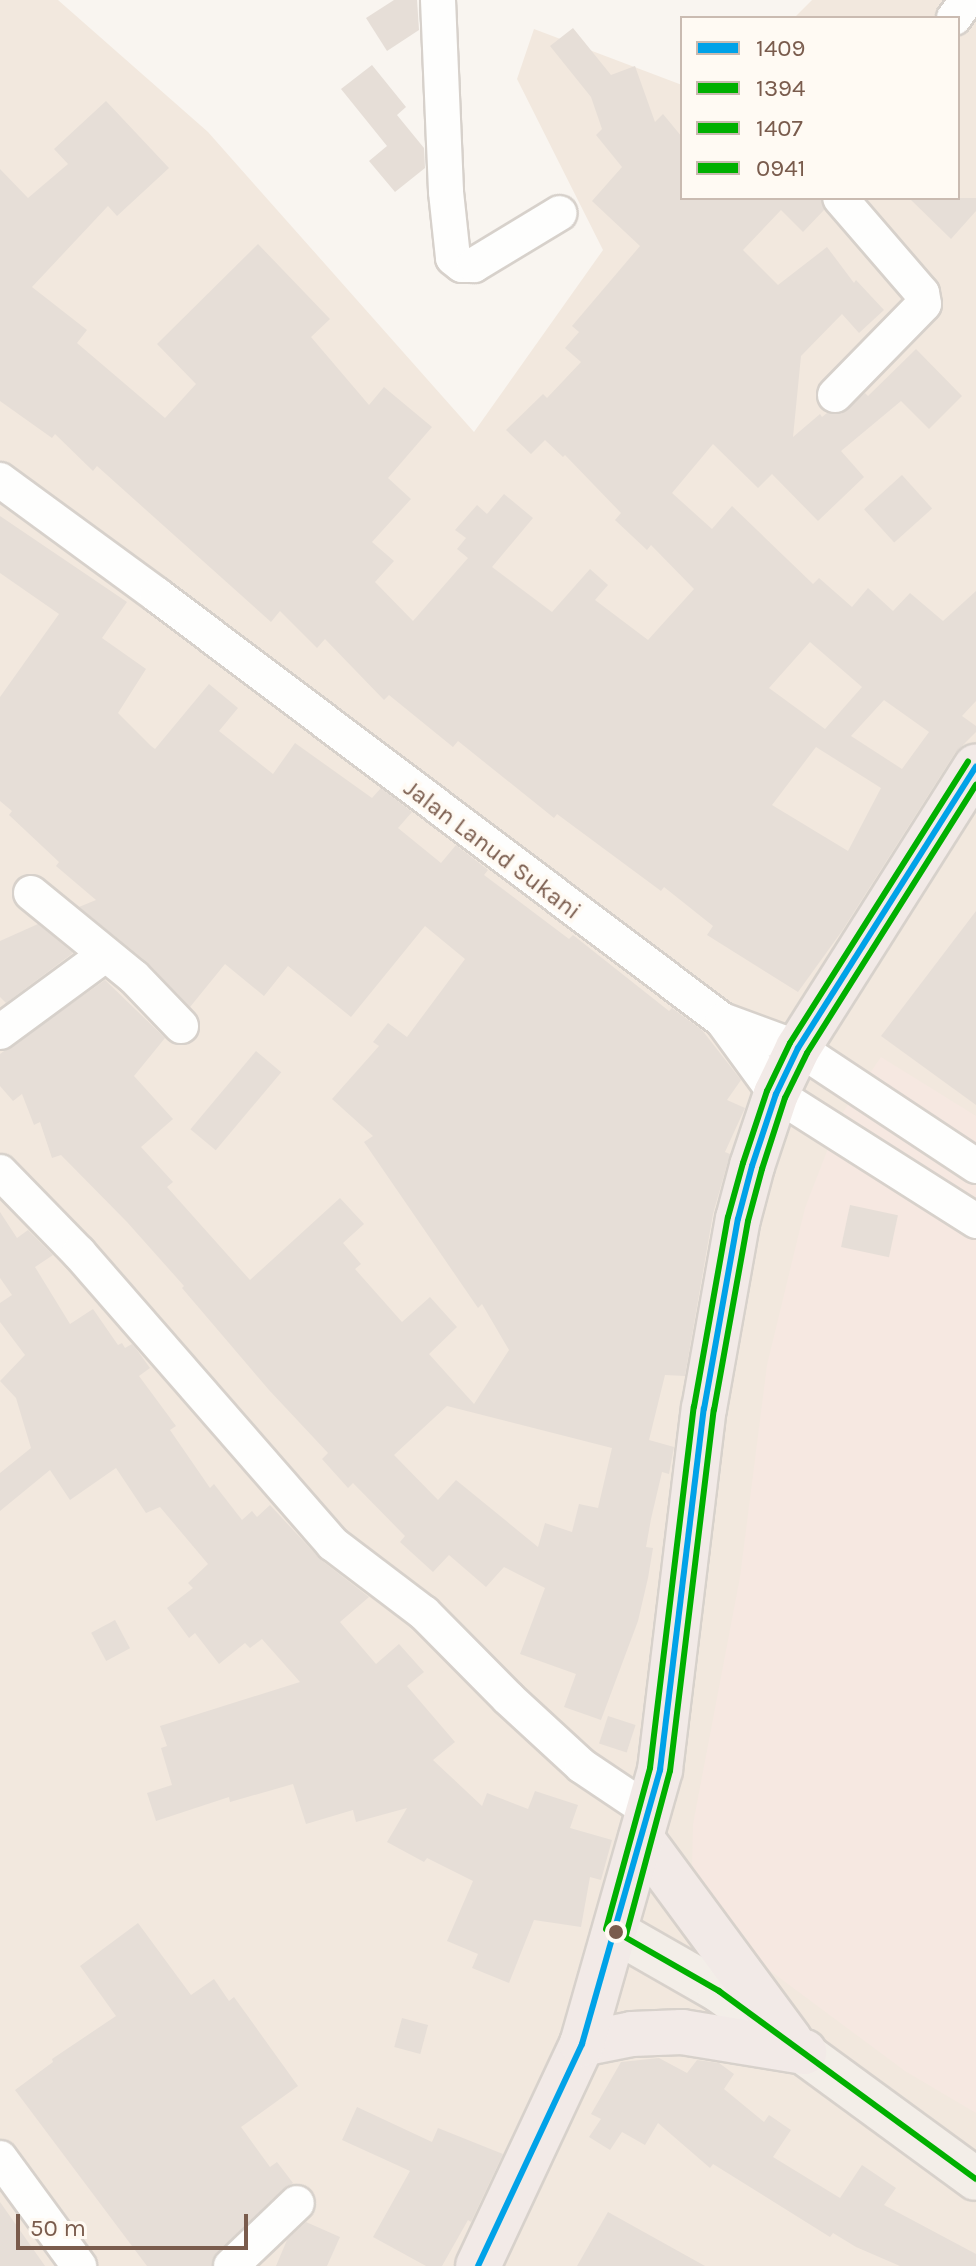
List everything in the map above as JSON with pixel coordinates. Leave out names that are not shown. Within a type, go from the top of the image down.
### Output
[{"type":"highway","points":[[478,2266],[582,2044],[645,1824],[667,1725],[704,1409],[722,1305],[752,1166],[776,1094],[798,1048],[976,766]]},
{"type":"highway","points":[[645,1824],[797,2046]]},
{"type":"highway","points":[[582,2044],[632,2034],[682,2032],[797,2046]]},
{"type":"main road","points":[[616,1932],[719,1991],[976,2179]]},
{"type":"street","points":[[438,0],[446,192],[453,258],[462,265],[474,265],[560,213]]},
{"type":"street","points":[[835,395],[924,304],[922,293],[842,200]]},
{"type":"street","name":"Jalan Lanud Sukani","points":[[0,480],[722,1020],[776,1094],[976,1221]]},
{"type":"street","points":[[31,893],[134,977],[181,1026]]},
{"type":"street","points":[[0,1032],[105,955]]},
{"type":"street","points":[[722,1020],[798,1048],[976,1166]]},
{"type":"street","points":[[0,1172],[89,1265],[333,1544],[424,1613],[508,1698],[645,1824]]},
{"type":"street","points":[[0,2158],[79,2266]]},
{"type":"street","points":[[231,2266],[297,2203]]},
{"type":"shaded area","points":[[0,0],[58,0],[208,132],[474,432],[603,250],[517,79],[534,29],[680,84],[680,200],[960,200],[960,16],[796,16],[812,0],[976,0],[976,2266],[16,2266],[0,2245]]},
{"type":"shaded area","points":[[881,1057],[976,1116],[976,2113],[905,2071],[691,1912],[693,1824],[740,1577],[767,1365],[805,1208],[841,1115]]},
{"type":"building","points":[[394,0],[417,0],[419,30],[387,51],[366,18]]},
{"type":"building","points":[[573,28],[611,75],[635,66],[655,122],[663,114],[680,135],[680,200],[822,200],[824,210],[803,232],[781,210],[743,250],[778,285],[827,247],[854,283],[856,280],[884,310],[859,333],[842,314],[801,356],[793,437],[820,414],[822,417],[827,413],[841,414],[865,393],[868,396],[916,349],[962,396],[929,429],[901,401],[841,451],[864,477],[818,521],[772,474],[758,488],[713,444],[672,493],[712,529],[732,506],[813,584],[819,578],[852,607],[868,588],[893,611],[910,593],[943,621],[976,591],[976,701],[962,716],[976,726],[976,732],[955,753],[842,931],[798,992],[707,935],[713,926],[664,887],[661,891],[557,814],[554,818],[458,741],[453,747],[389,695],[384,700],[325,639],[317,648],[280,611],[271,622],[97,466],[93,471],[55,434],[52,438],[0,401],[0,169],[28,198],[68,164],[54,149],[106,101],[169,168],[117,216],[108,206],[32,287],[87,330],[77,343],[165,418],[196,384],[157,344],[258,244],[330,319],[311,337],[369,405],[384,387],[432,427],[388,478],[411,499],[372,542],[394,561],[375,582],[413,621],[468,558],[457,549],[466,538],[455,530],[477,505],[487,514],[504,494],[533,518],[492,567],[552,612],[590,569],[608,585],[595,600],[648,640],[694,589],[651,545],[647,550],[615,520],[621,513],[565,455],[563,457],[545,440],[531,454],[506,430],[543,394],[547,398],[581,362],[565,348],[579,332],[572,326],[640,246],[592,201],[622,167],[596,135],[602,129],[591,97],[550,46]],"holes":[[[810,642],[862,687],[825,729],[769,688]],[[884,700],[929,732],[902,769],[851,736]],[[816,747],[881,788],[848,851],[772,805]]]},
{"type":"building","points":[[372,65],[406,107],[397,115],[424,148],[425,168],[395,192],[369,161],[387,146],[341,89]]},
{"type":"building","points":[[976,198],[976,211],[951,239],[911,200]]},
{"type":"building","points":[[902,475],[932,508],[894,543],[864,509]]},
{"type":"building","points":[[0,516],[127,602],[102,638],[146,669],[118,713],[155,749],[209,684],[238,708],[219,731],[273,774],[295,743],[372,798],[381,788],[412,812],[398,828],[441,863],[456,845],[488,870],[484,875],[569,939],[573,935],[669,1011],[672,1008],[702,1030],[741,1080],[727,1100],[745,1108],[725,1152],[730,1154],[713,1214],[685,1376],[665,1375],[649,1440],[674,1447],[669,1474],[662,1472],[651,1519],[646,1547],[653,1548],[648,1578],[638,1621],[601,1720],[564,1707],[576,1674],[520,1654],[545,1588],[504,1567],[486,1587],[449,1555],[433,1572],[400,1542],[405,1536],[353,1483],[348,1488],[322,1459],[328,1453],[269,1390],[127,1222],[61,1155],[52,1158],[40,1122],[34,1125],[22,1094],[13,1101],[0,1086],[0,1054],[105,980],[165,1038],[134,1076],[173,1119],[141,1147],[173,1182],[167,1187],[250,1280],[340,1198],[364,1224],[343,1243],[361,1264],[355,1269],[402,1322],[430,1297],[457,1327],[429,1354],[474,1404],[509,1350],[482,1304],[478,1308],[364,1142],[373,1136],[332,1099],[379,1046],[373,1042],[388,1023],[407,1037],[465,959],[425,926],[351,1017],[288,966],[264,996],[225,964],[190,1007],[147,962],[79,907],[96,900],[56,866],[59,862],[9,815],[12,811],[0,801],[0,697],[59,614],[0,573]],"holes":[[[447,1406],[612,1448],[598,1508],[579,1504],[572,1532],[545,1523],[538,1547],[456,1480],[438,1500],[394,1455]]]},
{"type":"building","points":[[976,911],[976,1105],[881,1036]]},
{"type":"building","points":[[38,924],[73,953],[6,1003],[0,997],[0,941]]},
{"type":"building","points":[[256,1051],[281,1072],[216,1150],[190,1129]]},
{"type":"building","points":[[850,1205],[898,1215],[889,1257],[841,1247]]},
{"type":"building","points":[[0,1212],[17,1238],[28,1230],[53,1255],[35,1267],[70,1324],[93,1309],[118,1345],[122,1343],[125,1348],[132,1344],[137,1350],[150,1368],[139,1376],[176,1426],[170,1430],[210,1488],[214,1484],[242,1520],[252,1511],[257,1517],[270,1505],[321,1560],[369,1597],[340,1622],[376,1664],[399,1644],[424,1672],[407,1686],[455,1742],[433,1760],[482,1806],[487,1793],[528,1809],[535,1791],[578,1805],[570,1828],[612,1840],[601,1880],[590,1877],[581,1927],[534,1920],[509,1983],[472,1968],[478,1954],[447,1941],[473,1881],[427,1858],[424,1862],[387,1842],[407,1808],[356,1822],[353,1810],[306,1824],[293,1784],[230,1802],[229,1797],[156,1821],[147,1793],[172,1785],[161,1748],[167,1746],[160,1726],[300,1682],[262,1639],[250,1648],[245,1643],[219,1664],[195,1633],[189,1638],[167,1608],[193,1588],[188,1583],[208,1564],[160,1507],[146,1513],[116,1468],[70,1500],[50,1470],[0,1511],[0,1473],[31,1448],[16,1398],[0,1381],[25,1355],[0,1322],[0,1303],[12,1295],[0,1278]]},
{"type":"building","points":[[115,1620],[130,1648],[106,1661],[91,1633]]},
{"type":"building","points":[[608,1716],[636,1725],[627,1753],[599,1744]]},
{"type":"building","points":[[138,1923],[191,1995],[214,1979],[229,2001],[234,1997],[298,2086],[241,2127],[270,2167],[277,2162],[293,2183],[217,2252],[212,2266],[147,2266],[15,2090],[53,2062],[52,2059],[116,2016],[80,1966]]},
{"type":"building","points":[[402,2018],[428,2025],[420,2054],[394,2047]]},
{"type":"building","points":[[659,2058],[687,2073],[697,2060],[719,2063],[734,2074],[724,2089],[764,2122],[769,2115],[791,2130],[773,2157],[840,2198],[862,2165],[896,2188],[884,2205],[976,2254],[976,2266],[900,2266],[833,2233],[830,2237],[713,2164],[710,2168],[658,2123],[645,2145],[622,2132],[610,2150],[589,2137],[601,2119],[591,2114],[621,2062]]},
{"type":"building","points":[[357,2107],[432,2142],[438,2128],[503,2154],[471,2222],[468,2220],[442,2266],[426,2266],[373,2237],[410,2171],[342,2140]]},
{"type":"building","points":[[0,2202],[45,2266],[0,2266]]},
{"type":"building","points":[[608,2212],[705,2266],[577,2266]]},
{"type":"building","points":[[306,2222],[340,2237],[327,2266],[276,2266],[287,2240]]},
{"type":"transit line","name":"1407","points":[[606,1929],[650,1768],[694,1407],[728,1217],[743,1163],[767,1091],[790,1043],[968,761]]},
{"type":"transit line","name":"1409","points":[[478,2266],[582,2044],[660,1770],[704,1409],[738,1219],[752,1166],[776,1094],[798,1048],[976,766]]},
{"type":"transit line","name":"1394","points":[[626,1935],[670,1771],[714,1410],[748,1221],[762,1169],[785,1098],[807,1053],[976,785]]},
{"type":"transit line","name":"0941","points":[[616,1932],[719,1991],[976,2179]]}]
